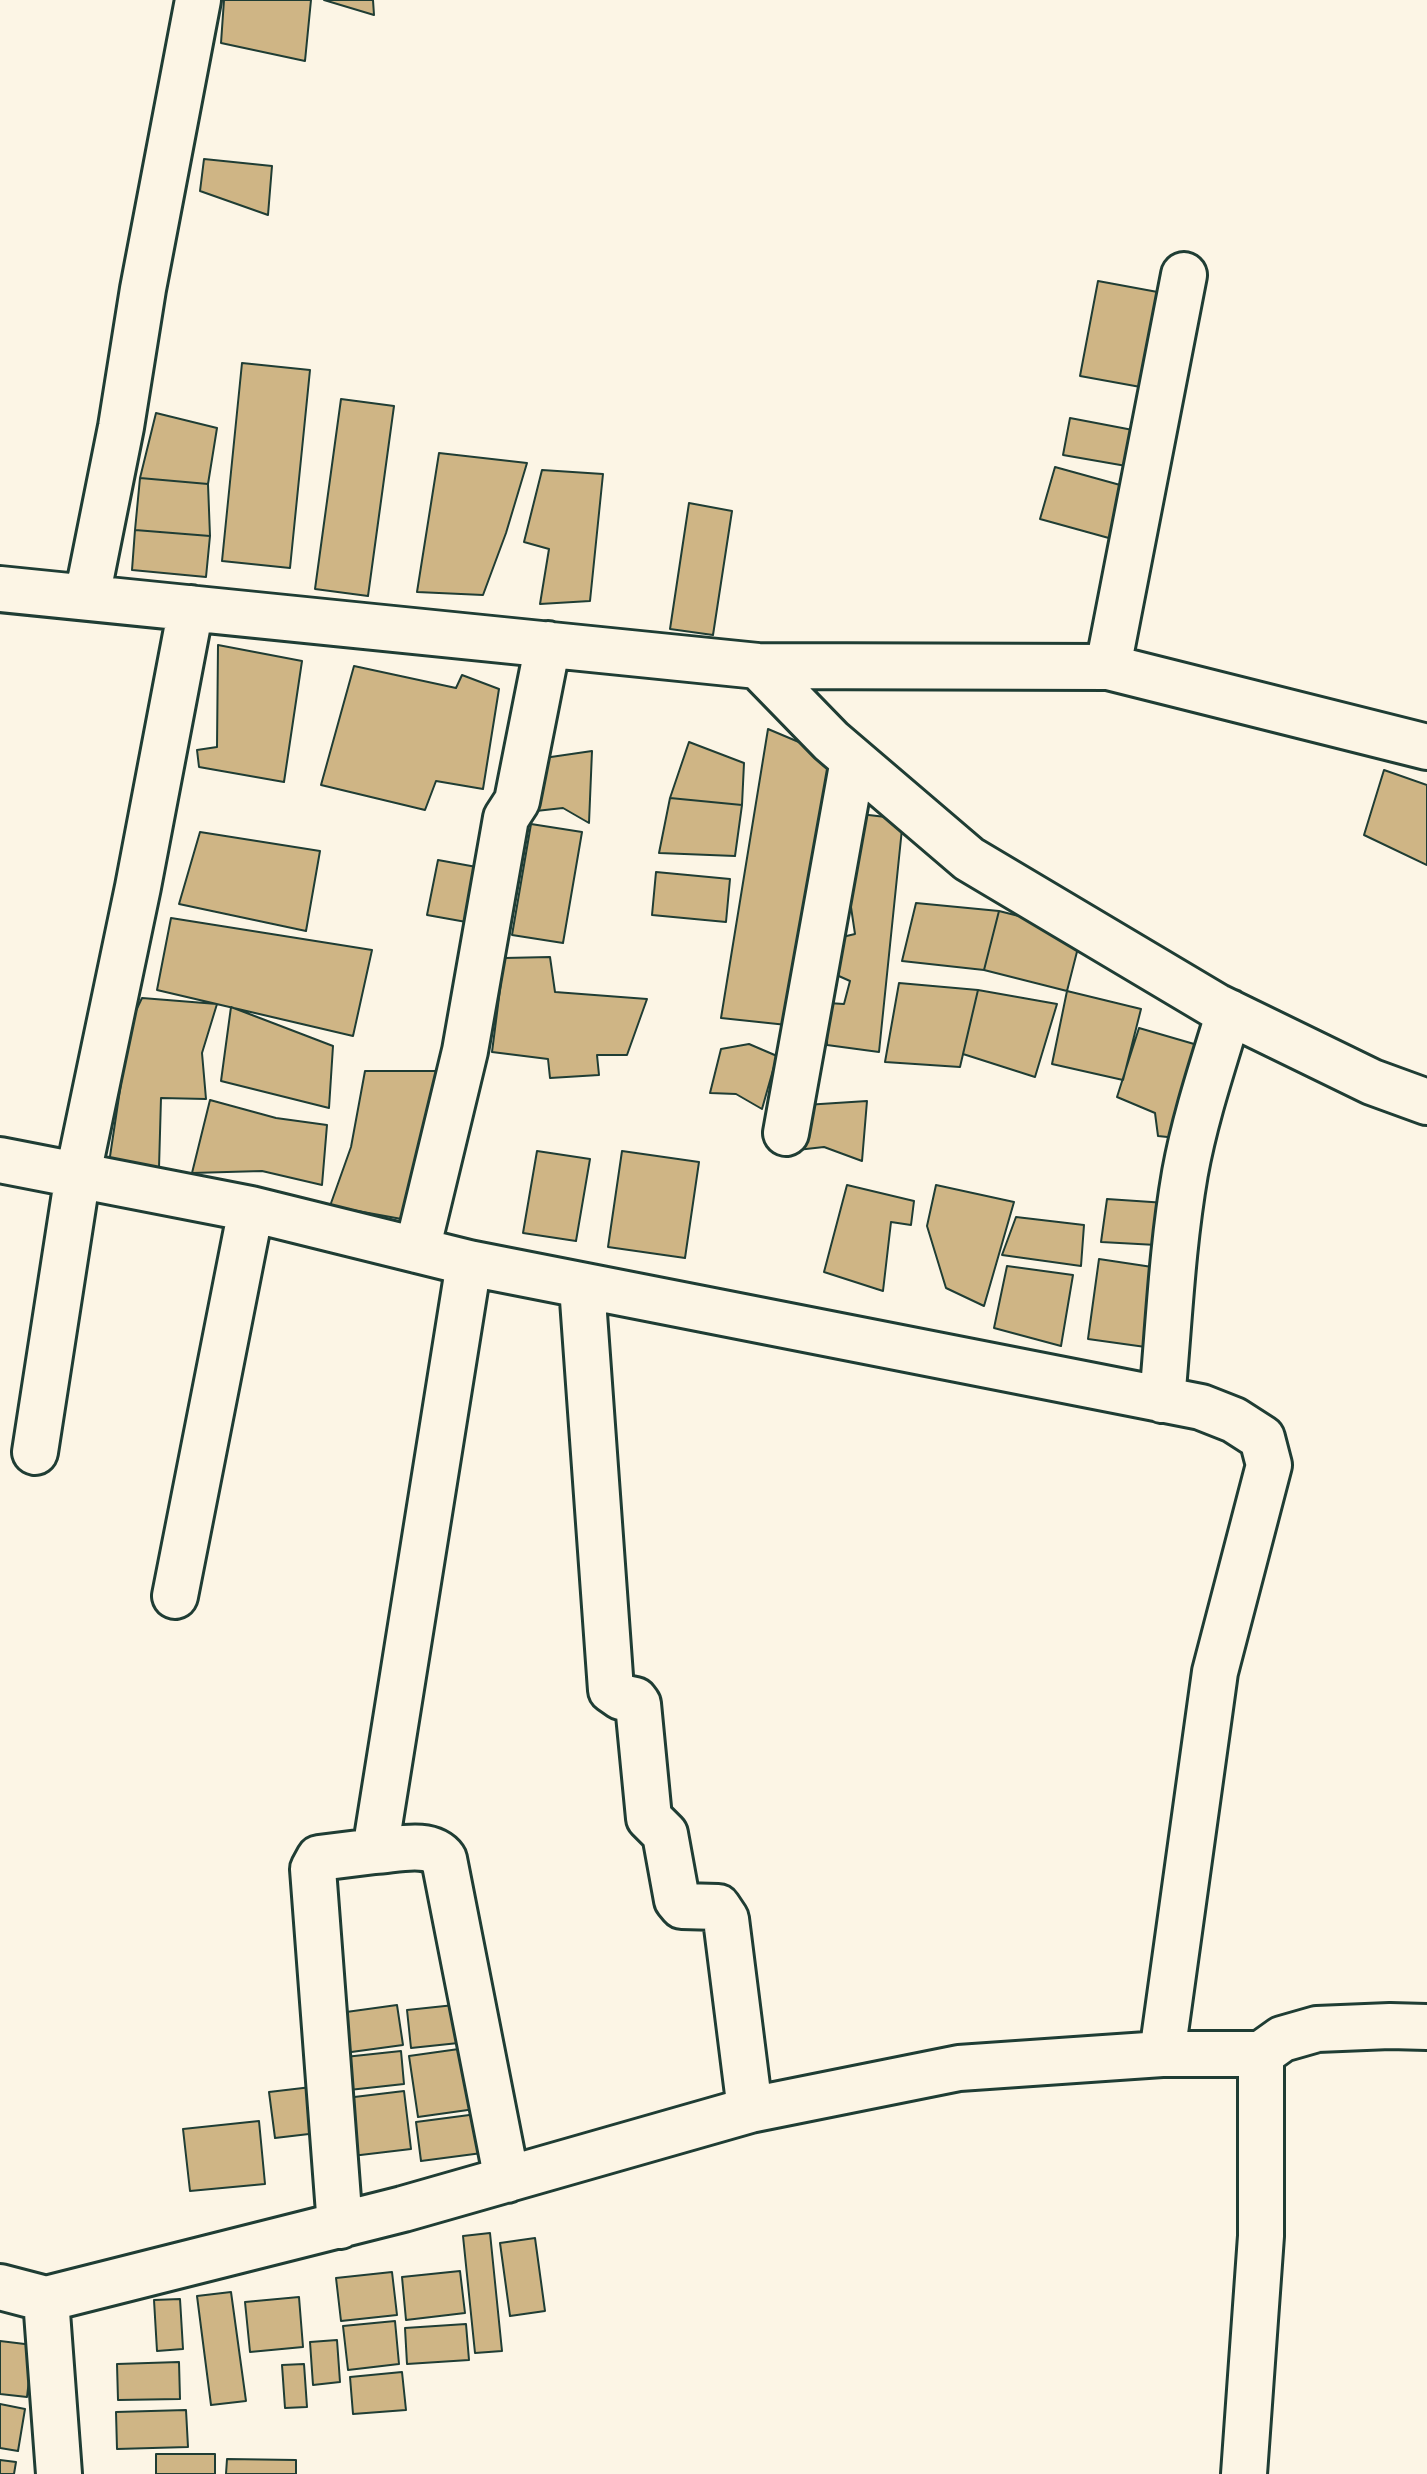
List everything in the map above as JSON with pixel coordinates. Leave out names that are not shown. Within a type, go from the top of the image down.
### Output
[{"type":"street","points":[[87,597],[198,0]]},
{"type":"street","points":[[1108,667],[1184,275]]},
{"type":"street","points":[[0,589],[758,666],[1108,667],[1427,747]]},
{"type":"street","points":[[35,1452],[78,1174],[135,902],[191,608]]},
{"type":"street","points":[[417,1250],[465,1051],[506,818],[517,801],[548,644]]},
{"type":"street","points":[[758,666],[831,741],[969,859],[1229,1012],[1372,1082],[1427,1102]]},
{"type":"street","points":[[786,1133],[853,760]]},
{"type":"street","points":[[1162,1400],[1172,1270],[1185,1172],[1229,1012]]},
{"type":"street","points":[[0,1160],[251,1209],[469,1263],[1201,1407],[1234,1420],[1262,1438],[1269,1465],[1215,1672],[1162,2054]]},
{"type":"street","points":[[175,1596],[251,1209]]},
{"type":"street","points":[[375,1851],[469,1263]]},
{"type":"street","points":[[582,1286],[609,1681],[611,1690],[638,1704],[649,1818],[665,1834],[677,1900],[682,1906],[718,1907],[726,1919],[750,2110]]},
{"type":"street","points":[[340,2226],[313,1869],[319,1858],[328,1855],[428,1848],[444,1859],[507,2180]]},
{"type":"street","points":[[0,2287],[46,2299],[340,2226],[750,2110],[959,2068],[1162,2054],[1261,2054],[1282,2039],[1317,2029],[1427,2027]]},
{"type":"street","points":[[1244,2474],[1261,2236],[1261,2054]]},
{"type":"street","points":[[46,2299],[59,2474]]},
{"type":"building","points":[[224,0],[311,0],[305,61],[221,43]]},
{"type":"building","points":[[324,0],[373,0],[374,15]]},
{"type":"building","points":[[204,159],[272,166],[268,215],[200,191]]},
{"type":"building","points":[[1098,281],[1163,293],[1146,388],[1080,376]]},
{"type":"building","points":[[242,363],[310,370],[290,568],[222,561]]},
{"type":"building","points":[[341,399],[394,406],[368,596],[315,589]]},
{"type":"building","points":[[156,413],[217,428],[208,484],[140,478]]},
{"type":"building","points":[[1070,418],[1138,431],[1132,467],[1063,455]]},
{"type":"building","points":[[439,453],[527,463],[483,595],[417,592]]},
{"type":"building","points":[[1055,467],[1131,488],[1116,540],[1040,519]]},
{"type":"building","points":[[542,470],[603,474],[590,601],[540,604],[549,549],[524,542]]},
{"type":"building","points":[[140,478],[208,484],[210,536],[135,530]]},
{"type":"building","points":[[689,503],[732,511],[713,635],[670,629]]},
{"type":"building","points":[[135,530],[210,536],[206,577],[132,570]]},
{"type":"building","points":[[218,645],[302,661],[284,782],[199,767],[197,750],[217,747]]},
{"type":"building","points":[[354,666],[456,688],[462,675],[499,689],[483,789],[436,781],[425,810],[321,785]]},
{"type":"building","points":[[768,729],[832,756],[787,1025],[721,1018]]},
{"type":"building","points":[[689,742],[744,763],[742,805],[670,798]]},
{"type":"building","points":[[592,751],[589,823],[563,808],[536,811],[544,758]]},
{"type":"building","points":[[1384,770],[1427,785],[1427,865],[1364,835]]},
{"type":"building","points":[[670,798],[742,805],[735,856],[659,853]]},
{"type":"building","points":[[860,814],[903,819],[879,1052],[827,1045],[828,1003],[844,1004],[850,981],[832,973],[838,938],[855,934],[845,867]]},
{"type":"building","points":[[531,824],[582,832],[563,943],[512,935]]},
{"type":"building","points":[[200,832],[320,851],[306,931],[179,904]]},
{"type":"building","points":[[438,860],[493,870],[483,925],[427,915]]},
{"type":"building","points":[[656,872],[730,879],[726,922],[652,915]]},
{"type":"building","points":[[916,903],[999,911],[984,970],[902,961]]},
{"type":"building","points":[[999,911],[1082,932],[1067,991],[984,970]]},
{"type":"building","points":[[171,918],[372,950],[353,1036],[157,990]]},
{"type":"building","points":[[550,957],[555,992],[647,999],[627,1055],[597,1055],[599,1075],[550,1078],[548,1059],[492,1052],[504,958]]},
{"type":"building","points":[[899,983],[978,990],[960,1067],[885,1062]]},
{"type":"building","points":[[978,990],[1057,1004],[1035,1077],[963,1054]]},
{"type":"building","points":[[1067,991],[1141,1009],[1123,1080],[1052,1064]]},
{"type":"building","points":[[142,998],[217,1004],[202,1053],[206,1099],[161,1098],[159,1168],[109,1163],[130,1023]]},
{"type":"building","points":[[231,1007],[333,1046],[329,1108],[221,1081]]},
{"type":"building","points":[[1139,1028],[1201,1046],[1177,1138],[1158,1136],[1155,1113],[1117,1097]]},
{"type":"building","points":[[749,1044],[777,1056],[762,1109],[736,1094],[710,1093],[721,1049]]},
{"type":"building","points":[[365,1071],[436,1071],[418,1222],[330,1206],[351,1147]]},
{"type":"building","points":[[210,1100],[276,1118],[327,1125],[322,1185],[262,1171],[192,1173]]},
{"type":"building","points":[[867,1101],[862,1161],[824,1147],[797,1150],[805,1105]]},
{"type":"building","points":[[537,1151],[590,1159],[576,1241],[523,1233]]},
{"type":"building","points":[[622,1151],[699,1162],[685,1258],[608,1247]]},
{"type":"building","points":[[847,1185],[914,1201],[911,1225],[891,1222],[883,1291],[824,1272]]},
{"type":"building","points":[[936,1185],[1014,1202],[984,1306],[946,1288],[927,1226]]},
{"type":"building","points":[[1107,1199],[1181,1204],[1175,1246],[1101,1242]]},
{"type":"building","points":[[1016,1217],[1084,1225],[1081,1266],[1002,1255]]},
{"type":"building","points":[[1099,1259],[1172,1270],[1167,1350],[1088,1339]]},
{"type":"building","points":[[1007,1266],[1073,1275],[1061,1346],[994,1328]]},
{"type":"building","points":[[464,2004],[468,2042],[411,2048],[407,2010]]},
{"type":"building","points":[[397,2005],[403,2045],[344,2053],[339,2013]]},
{"type":"building","points":[[473,2047],[482,2108],[418,2117],[409,2056]]},
{"type":"building","points":[[401,2051],[404,2084],[349,2090],[345,2057]]},
{"type":"building","points":[[320,2086],[326,2132],[275,2138],[269,2092]]},
{"type":"building","points":[[404,2091],[411,2149],[352,2156],[346,2098]]},
{"type":"building","points":[[477,2114],[482,2153],[421,2161],[416,2122]]},
{"type":"building","points":[[259,2121],[265,2184],[190,2191],[183,2129]]},
{"type":"building","points":[[490,2233],[502,2351],[475,2353],[463,2236]]},
{"type":"building","points":[[535,2238],[545,2311],[510,2316],[500,2243]]},
{"type":"building","points":[[460,2271],[465,2313],[406,2320],[402,2277]]},
{"type":"building","points":[[392,2272],[397,2315],[341,2321],[336,2278]]},
{"type":"building","points":[[231,2292],[246,2401],[211,2405],[197,2296]]},
{"type":"building","points":[[299,2297],[303,2347],[250,2352],[245,2302]]},
{"type":"building","points":[[180,2299],[183,2349],[157,2351],[154,2300]]},
{"type":"building","points":[[395,2321],[399,2364],[348,2370],[343,2326]]},
{"type":"building","points":[[466,2324],[469,2360],[407,2364],[405,2328]]},
{"type":"building","points":[[337,2340],[340,2382],[313,2385],[310,2342]]},
{"type":"building","points":[[0,2341],[33,2345],[27,2397],[0,2394]]},
{"type":"building","points":[[179,2362],[180,2399],[118,2400],[117,2364]]},
{"type":"building","points":[[304,2364],[307,2407],[285,2408],[282,2365]]},
{"type":"building","points":[[402,2372],[406,2410],[353,2414],[350,2377]]},
{"type":"building","points":[[0,2404],[25,2409],[18,2451],[0,2448]]},
{"type":"building","points":[[186,2410],[188,2447],[117,2449],[116,2412]]},
{"type":"building","points":[[156,2454],[215,2454],[215,2474],[156,2474]]},
{"type":"building","points":[[227,2459],[296,2460],[296,2474],[226,2474]]},
{"type":"building","points":[[0,2460],[16,2462],[14,2474],[0,2474]]}]
